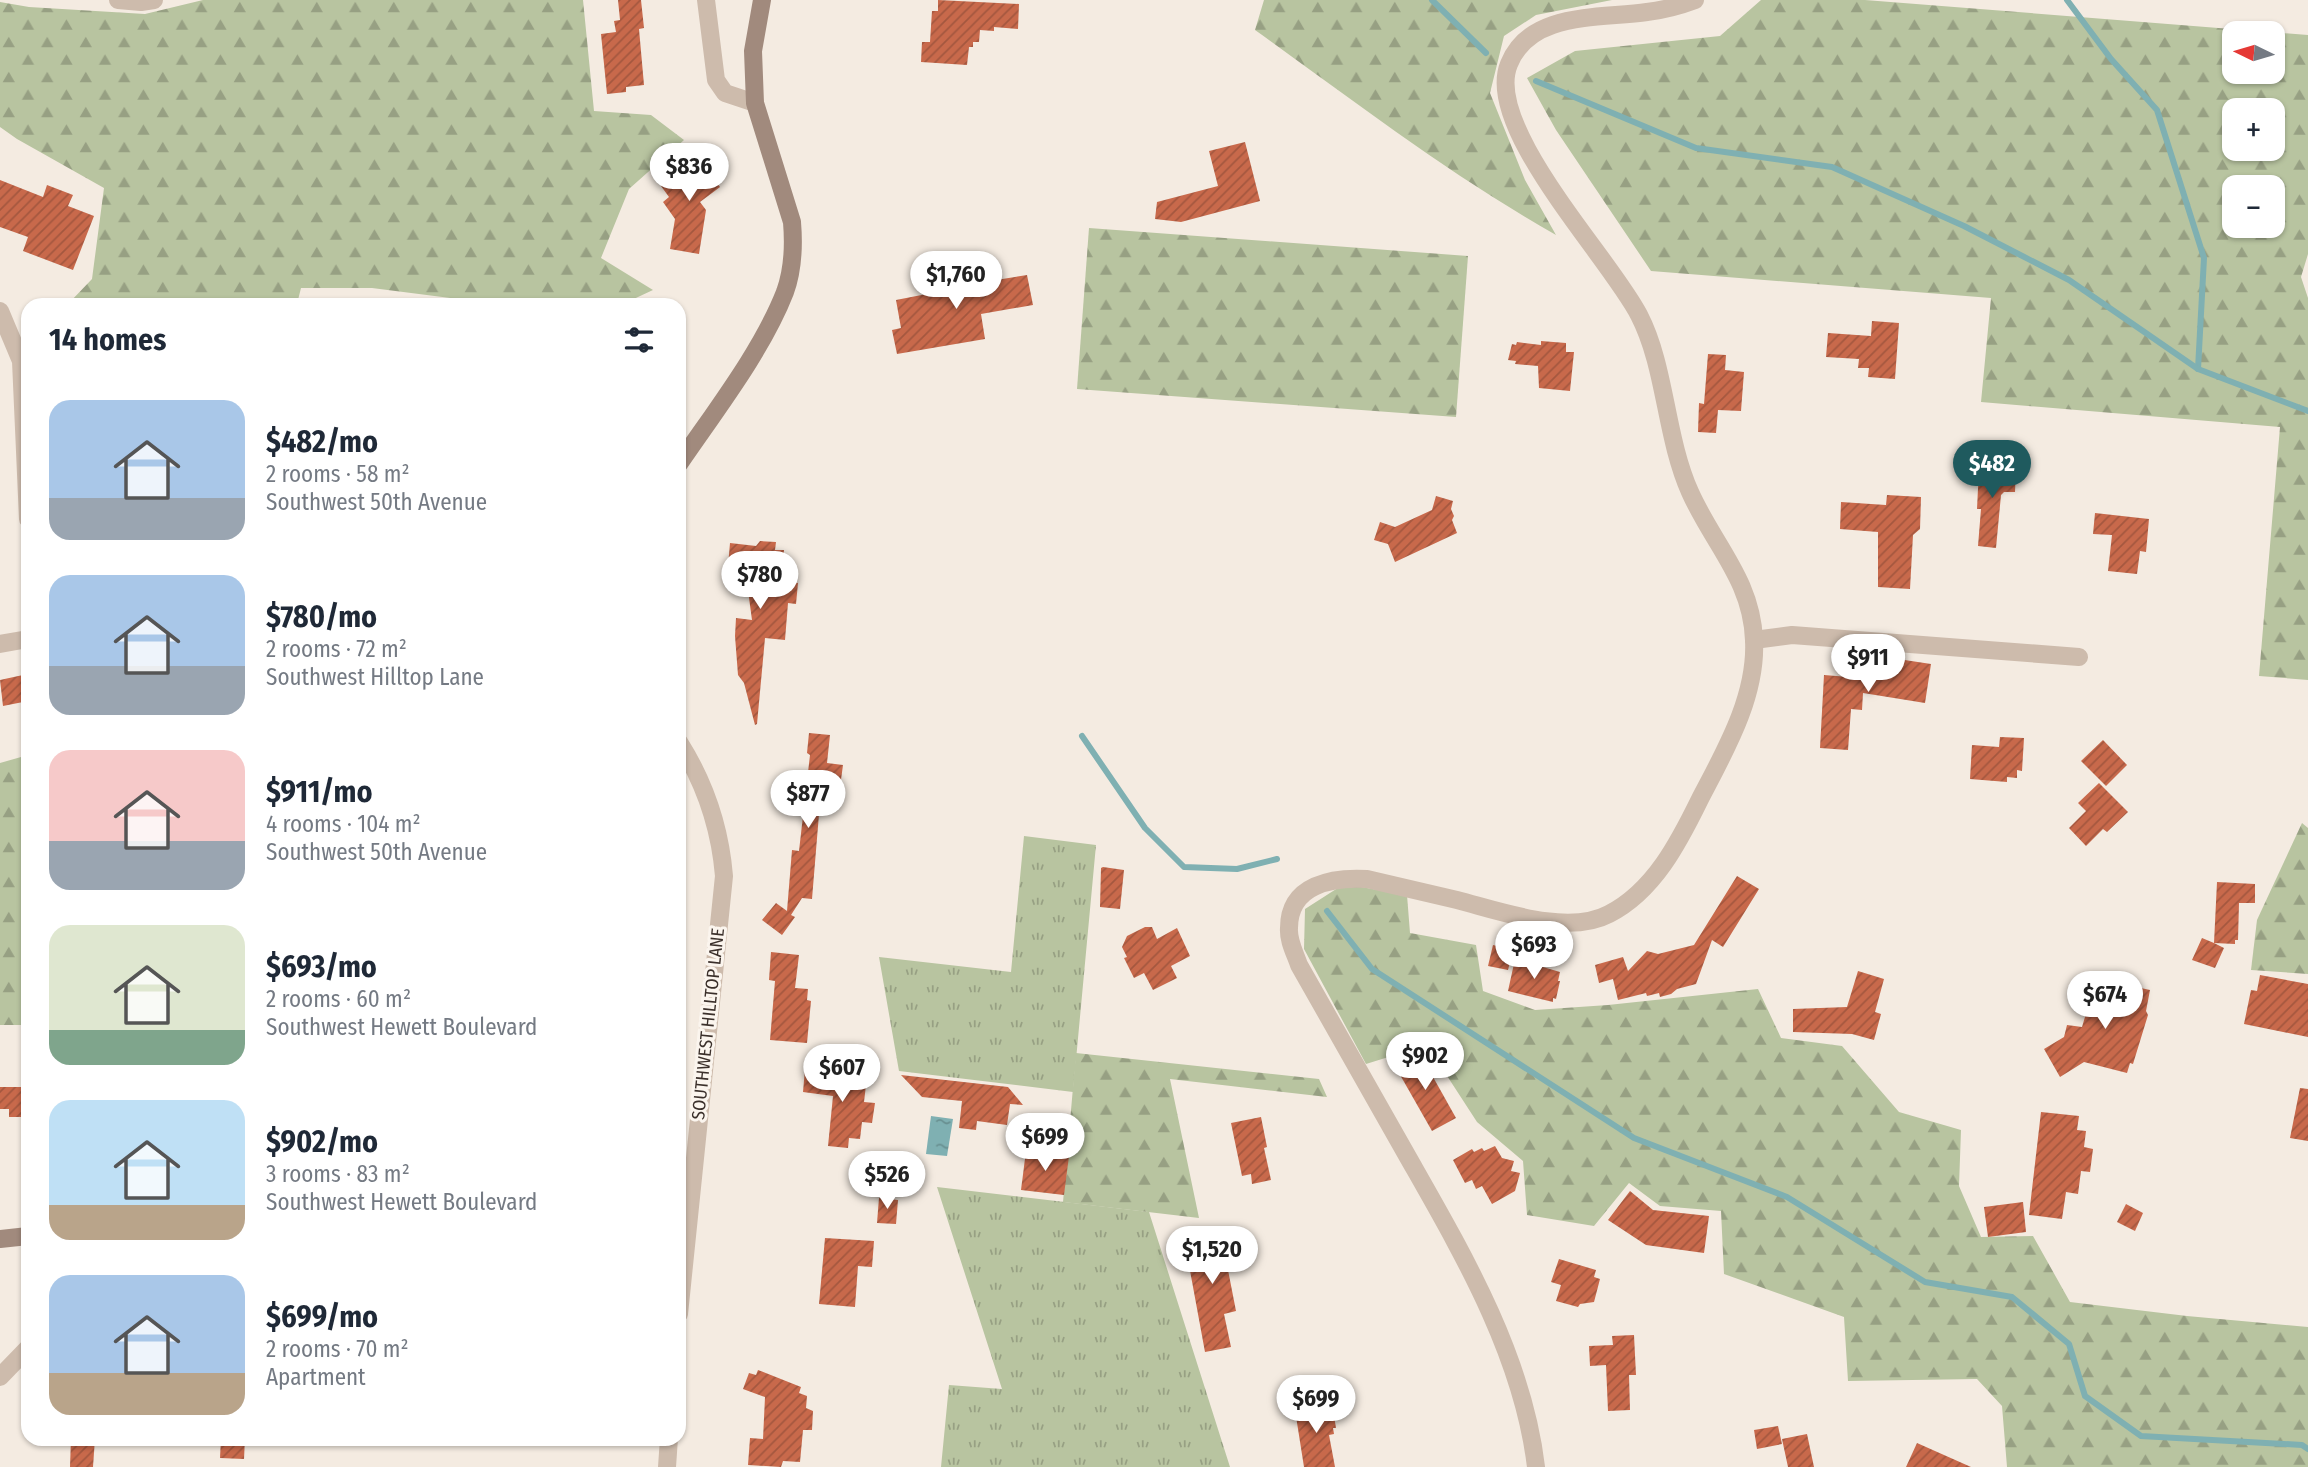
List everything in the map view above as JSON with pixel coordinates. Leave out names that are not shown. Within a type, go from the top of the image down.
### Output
[{"type":"main road","points":[[686,453],[758,344],[785,292],[790,276],[794,240],[792,222],[755,103],[753,51],[762,0]]},
{"type":"main road","points":[[0,1239],[21,1237]]},
{"type":"street","points":[[118,0],[154,0]]},
{"type":"street","points":[[706,0],[716,80],[725,93],[755,103]]},
{"type":"street","points":[[1536,1467],[1527,1418],[1506,1353],[1484,1298],[1299,965],[1290,939],[1291,911],[1317,884],[1348,878],[1367,879],[1541,920],[1584,922],[1610,914],[1643,889],[1668,857],[1686,828],[1729,740],[1746,697],[1754,660],[1754,640],[1743,586],[1691,494],[1683,474],[1672,444],[1650,342],[1640,316],[1599,252],[1538,169],[1516,125],[1506,88],[1507,66],[1513,55],[1526,40],[1544,27],[1569,21],[1672,8],[1695,0]]},
{"type":"street","points":[[0,311],[21,359]]},
{"type":"street","points":[[1754,640],[1792,635],[2079,657]]},
{"type":"street","points":[[0,644],[21,640]]},
{"type":"street","name":"SOUTHWEST HILLTOP LANE","points":[[686,755],[707,795],[722,846],[724,876],[686,1246]]},
{"type":"street","points":[[0,1377],[21,1355]]},
{"type":"street","points":[[667,1467],[668,1446]]},
{"type":"green space","points":[[203,0],[583,0],[594,111],[651,115],[684,140],[629,189],[601,258],[653,290],[636,298],[450,298],[372,288],[301,288],[298,298],[74,298],[92,279],[104,188],[0,127],[0,2],[29,7],[145,14]]},
{"type":"green space","points":[[1264,0],[1612,0],[1536,15],[1504,36],[1490,93],[1525,180],[1556,235],[1478,188],[1255,30]]},
{"type":"green space","points":[[1761,0],[1865,0],[2222,28],[2222,84],[2286,84],[2286,33],[2308,35],[2308,254],[2301,277],[2308,298],[2308,680],[2259,676],[2280,427],[1981,402],[1991,298],[1651,271],[1556,130],[1527,78],[1575,51],[1720,36]]},
{"type":"green space","points":[[1089,228],[1468,256],[1456,417],[1077,389]]},
{"type":"green space","points":[[21,757],[21,1025],[0,1025],[0,763]]},
{"type":"green space","points":[[2302,823],[2308,828],[2308,974],[2251,970],[2257,920]]},
{"type":"green space","points":[[1024,836],[1096,845],[1073,1092],[899,1071],[879,957],[1011,972]]},
{"type":"green space","points":[[1344,884],[1407,895],[1410,933],[1476,945],[1483,991],[1535,1010],[1758,989],[1781,1038],[1842,1046],[1899,1112],[1961,1130],[1959,1186],[1981,1237],[2033,1236],[2070,1302],[2308,1327],[2308,1467],[2007,1467],[2002,1406],[1977,1379],[1848,1381],[1844,1317],[1724,1274],[1721,1211],[1660,1206],[1629,1183],[1594,1226],[1527,1215],[1523,1161],[1477,1122],[1427,1045],[1366,1064],[1304,949],[1305,909]]},
{"type":"green space","points":[[1076,1053],[1319,1079],[1327,1097],[1170,1079],[1199,1218],[1063,1202]]},
{"type":"green space","points":[[937,1187],[1149,1212],[1230,1467],[941,1467],[949,1385],[1002,1389]]},
{"type":"water","points":[[931,1116],[953,1119],[947,1156],[926,1154]]},
{"type":"building","points":[[618,0],[641,0],[644,28],[639,29],[644,85],[626,87],[626,92],[607,94],[601,34],[616,32],[614,21],[620,20]]},
{"type":"building","points":[[938,0],[1019,4],[1018,29],[994,27],[994,31],[980,30],[979,42],[973,42],[973,47],[969,47],[967,65],[921,62],[922,42],[930,42],[932,11],[938,11]]},
{"type":"building","points":[[1245,142],[1260,201],[1181,222],[1155,219],[1157,202],[1218,186],[1209,151]]},
{"type":"building","points":[[693,151],[720,187],[700,202],[706,210],[699,254],[670,249],[675,219],[663,202],[669,197],[661,186],[680,172],[683,159]]},
{"type":"building","points":[[0,180],[43,197],[47,185],[73,195],[68,206],[94,216],[73,270],[23,251],[28,237],[0,227]]},
{"type":"building","points":[[988,270],[990,281],[1027,275],[1033,305],[981,314],[985,339],[897,354],[892,330],[901,328],[896,300],[942,291],[940,279]]},
{"type":"building","points":[[1872,321],[1899,323],[1895,379],[1868,377],[1869,368],[1858,368],[1859,359],[1826,357],[1828,333],[1871,336]]},
{"type":"building","points":[[1541,341],[1566,343],[1566,352],[1574,352],[1570,391],[1539,388],[1538,366],[1515,364],[1516,361],[1508,360],[1512,344],[1516,345],[1517,342],[1541,345]]},
{"type":"building","points":[[1708,354],[1726,355],[1725,370],[1744,372],[1741,411],[1718,410],[1716,433],[1698,432],[1699,403],[1704,404]]},
{"type":"building","points":[[1979,468],[2016,468],[2015,492],[2004,492],[2001,495],[1996,548],[1978,546],[1981,509],[1977,509]]},
{"type":"building","points":[[1887,495],[1921,497],[1920,529],[1913,535],[1910,589],[1878,587],[1878,532],[1840,529],[1841,502],[1886,505]]},
{"type":"building","points":[[1436,496],[1453,501],[1452,520],[1457,533],[1395,562],[1388,544],[1374,540],[1380,522],[1395,527],[1432,510]]},
{"type":"building","points":[[2095,513],[2149,519],[2146,552],[2140,551],[2137,574],[2108,571],[2112,535],[2093,534]]},
{"type":"building","points":[[760,541],[776,542],[775,550],[784,550],[782,581],[798,583],[796,604],[788,603],[785,640],[765,638],[755,725],[744,683],[738,675],[735,636],[736,618],[752,620],[745,568],[728,566],[730,543],[756,546]]},
{"type":"building","points":[[1865,654],[1931,664],[1925,703],[1863,693],[1862,710],[1851,709],[1848,750],[1820,748],[1824,675],[1861,678]]},
{"type":"building","points":[[21,675],[21,702],[3,706],[0,680]]},
{"type":"building","points":[[809,733],[830,735],[827,763],[843,765],[840,787],[835,786],[833,803],[820,802],[812,899],[802,898],[791,915],[795,917],[782,935],[762,920],[776,903],[787,911],[792,850],[799,851],[810,755],[807,753]]},
{"type":"building","points":[[2000,737],[2024,738],[2022,771],[2017,770],[2017,778],[2007,777],[2007,782],[1970,779],[1972,745],[1999,747]]},
{"type":"building","points":[[2103,740],[2127,765],[2106,786],[2081,761]]},
{"type":"building","points":[[2099,783],[2128,812],[2107,832],[2103,829],[2086,846],[2069,828],[2086,811],[2078,803]]},
{"type":"building","points":[[1103,867],[1124,870],[1120,909],[1100,907]]},
{"type":"building","points":[[1737,876],[1759,889],[1723,947],[1712,940],[1696,984],[1660,997],[1659,993],[1647,996],[1646,993],[1618,1000],[1613,979],[1599,983],[1595,965],[1623,957],[1628,971],[1647,951],[1658,954],[1694,945]]},
{"type":"building","points":[[2217,882],[2255,884],[2255,903],[2239,903],[2238,940],[2235,940],[2235,944],[2214,943]]},
{"type":"building","points":[[1145,927],[1152,927],[1157,939],[1177,928],[1190,956],[1171,966],[1177,978],[1153,990],[1144,973],[1134,978],[1124,958],[1127,957],[1122,947],[1127,936]]},
{"type":"building","points":[[2202,938],[2224,948],[2215,968],[2192,960]]},
{"type":"building","points":[[1493,945],[1513,950],[1508,970],[1488,966]]},
{"type":"building","points":[[771,952],[799,955],[795,988],[808,989],[807,1000],[811,1001],[807,1043],[770,1040],[775,981],[769,980]]},
{"type":"building","points":[[1515,959],[1560,972],[1556,999],[1553,998],[1553,1002],[1508,991]]},
{"type":"building","points":[[1858,971],[1884,979],[1875,1012],[1881,1014],[1874,1040],[1852,1034],[1793,1032],[1793,1009],[1847,1007]]},
{"type":"building","points":[[2260,975],[2308,984],[2308,1037],[2244,1024],[2251,990],[2257,991]]},
{"type":"building","points":[[2098,982],[2117,988],[2118,983],[2150,990],[2146,1011],[2148,1015],[2133,1064],[2130,1063],[2127,1073],[2084,1062],[2060,1077],[2044,1049],[2064,1037],[2067,1025],[2082,1027]]},
{"type":"building","points":[[1419,1052],[1456,1118],[1432,1131],[1395,1066]]},
{"type":"building","points":[[805,1069],[861,1075],[859,1085],[866,1085],[864,1102],[875,1103],[872,1123],[862,1122],[860,1139],[849,1138],[848,1148],[828,1146],[833,1096],[803,1092]]},
{"type":"building","points":[[901,1075],[1008,1087],[1023,1105],[1010,1104],[1007,1125],[977,1121],[976,1130],[959,1128],[962,1101],[922,1097]]},
{"type":"building","points":[[0,1087],[21,1087],[21,1117],[9,1117],[9,1109],[0,1109]]},
{"type":"building","points":[[2300,1088],[2308,1089],[2308,1141],[2290,1138]]},
{"type":"building","points":[[2041,1112],[2079,1116],[2077,1130],[2086,1131],[2084,1147],[2093,1149],[2090,1172],[2081,1171],[2078,1194],[2066,1192],[2062,1219],[2029,1215]]},
{"type":"building","points":[[1261,1117],[1271,1180],[1252,1184],[1251,1174],[1242,1176],[1231,1123]]},
{"type":"building","points":[[1495,1146],[1502,1158],[1514,1161],[1511,1171],[1520,1173],[1515,1191],[1492,1204],[1482,1186],[1476,1189],[1472,1180],[1465,1183],[1453,1160],[1472,1149],[1474,1152],[1482,1148],[1484,1151]]},
{"type":"building","points":[[1026,1151],[1069,1156],[1064,1195],[1021,1190]]},
{"type":"building","points":[[1630,1191],[1653,1210],[1709,1216],[1704,1253],[1646,1245],[1608,1220]]},
{"type":"building","points":[[879,1198],[898,1200],[896,1224],[877,1223]]},
{"type":"building","points":[[2023,1202],[2026,1232],[1988,1237],[1984,1207]]},
{"type":"building","points":[[2126,1204],[2143,1213],[2135,1231],[2117,1222]]},
{"type":"building","points":[[1224,1228],[1233,1269],[1228,1270],[1236,1311],[1224,1314],[1231,1347],[1205,1352],[1184,1238]]},
{"type":"building","points":[[825,1238],[874,1241],[872,1267],[858,1266],[855,1307],[819,1304]]},
{"type":"building","points":[[1559,1259],[1596,1270],[1594,1277],[1600,1279],[1594,1302],[1580,1304],[1578,1307],[1556,1301],[1561,1285],[1551,1282]]},
{"type":"building","points":[[1634,1335],[1636,1375],[1629,1375],[1630,1410],[1608,1411],[1606,1365],[1590,1366],[1589,1346],[1613,1345],[1612,1336]]},
{"type":"building","points":[[758,1370],[801,1387],[799,1393],[807,1396],[806,1408],[813,1411],[812,1430],[803,1430],[800,1462],[783,1461],[781,1467],[748,1465],[750,1438],[763,1439],[765,1397],[743,1389],[749,1373],[756,1375]]},
{"type":"building","points":[[1332,1404],[1336,1428],[1333,1428],[1334,1434],[1329,1435],[1335,1467],[1304,1467],[1295,1410]]},
{"type":"building","points":[[1778,1426],[1782,1444],[1757,1449],[1754,1430]]},
{"type":"building","points":[[1807,1434],[1814,1467],[1788,1467],[1782,1439]]},
{"type":"building","points":[[1917,1443],[1971,1467],[1906,1467]]},
{"type":"building","points":[[71,1446],[94,1446],[93,1467],[70,1467]]},
{"type":"building","points":[[221,1446],[245,1446],[244,1459],[220,1458]]},
{"type":"waterway","points":[[1432,0],[1486,53]]},
{"type":"waterway","points":[[2067,0],[2111,59],[2157,110],[2204,258],[2198,369]]},
{"type":"waterway","points":[[1536,81],[1696,148],[1832,167],[1964,226],[2069,280],[2198,369],[2308,411]]},
{"type":"waterway","points":[[1082,736],[1145,828],[1184,867],[1237,869],[1277,859]]},
{"type":"waterway","points":[[1327,911],[1372,969],[1634,1138],[1787,1197],[1925,1282],[2012,1297],[2069,1344],[2085,1396],[2141,1436],[2302,1445],[2308,1449]]}]
